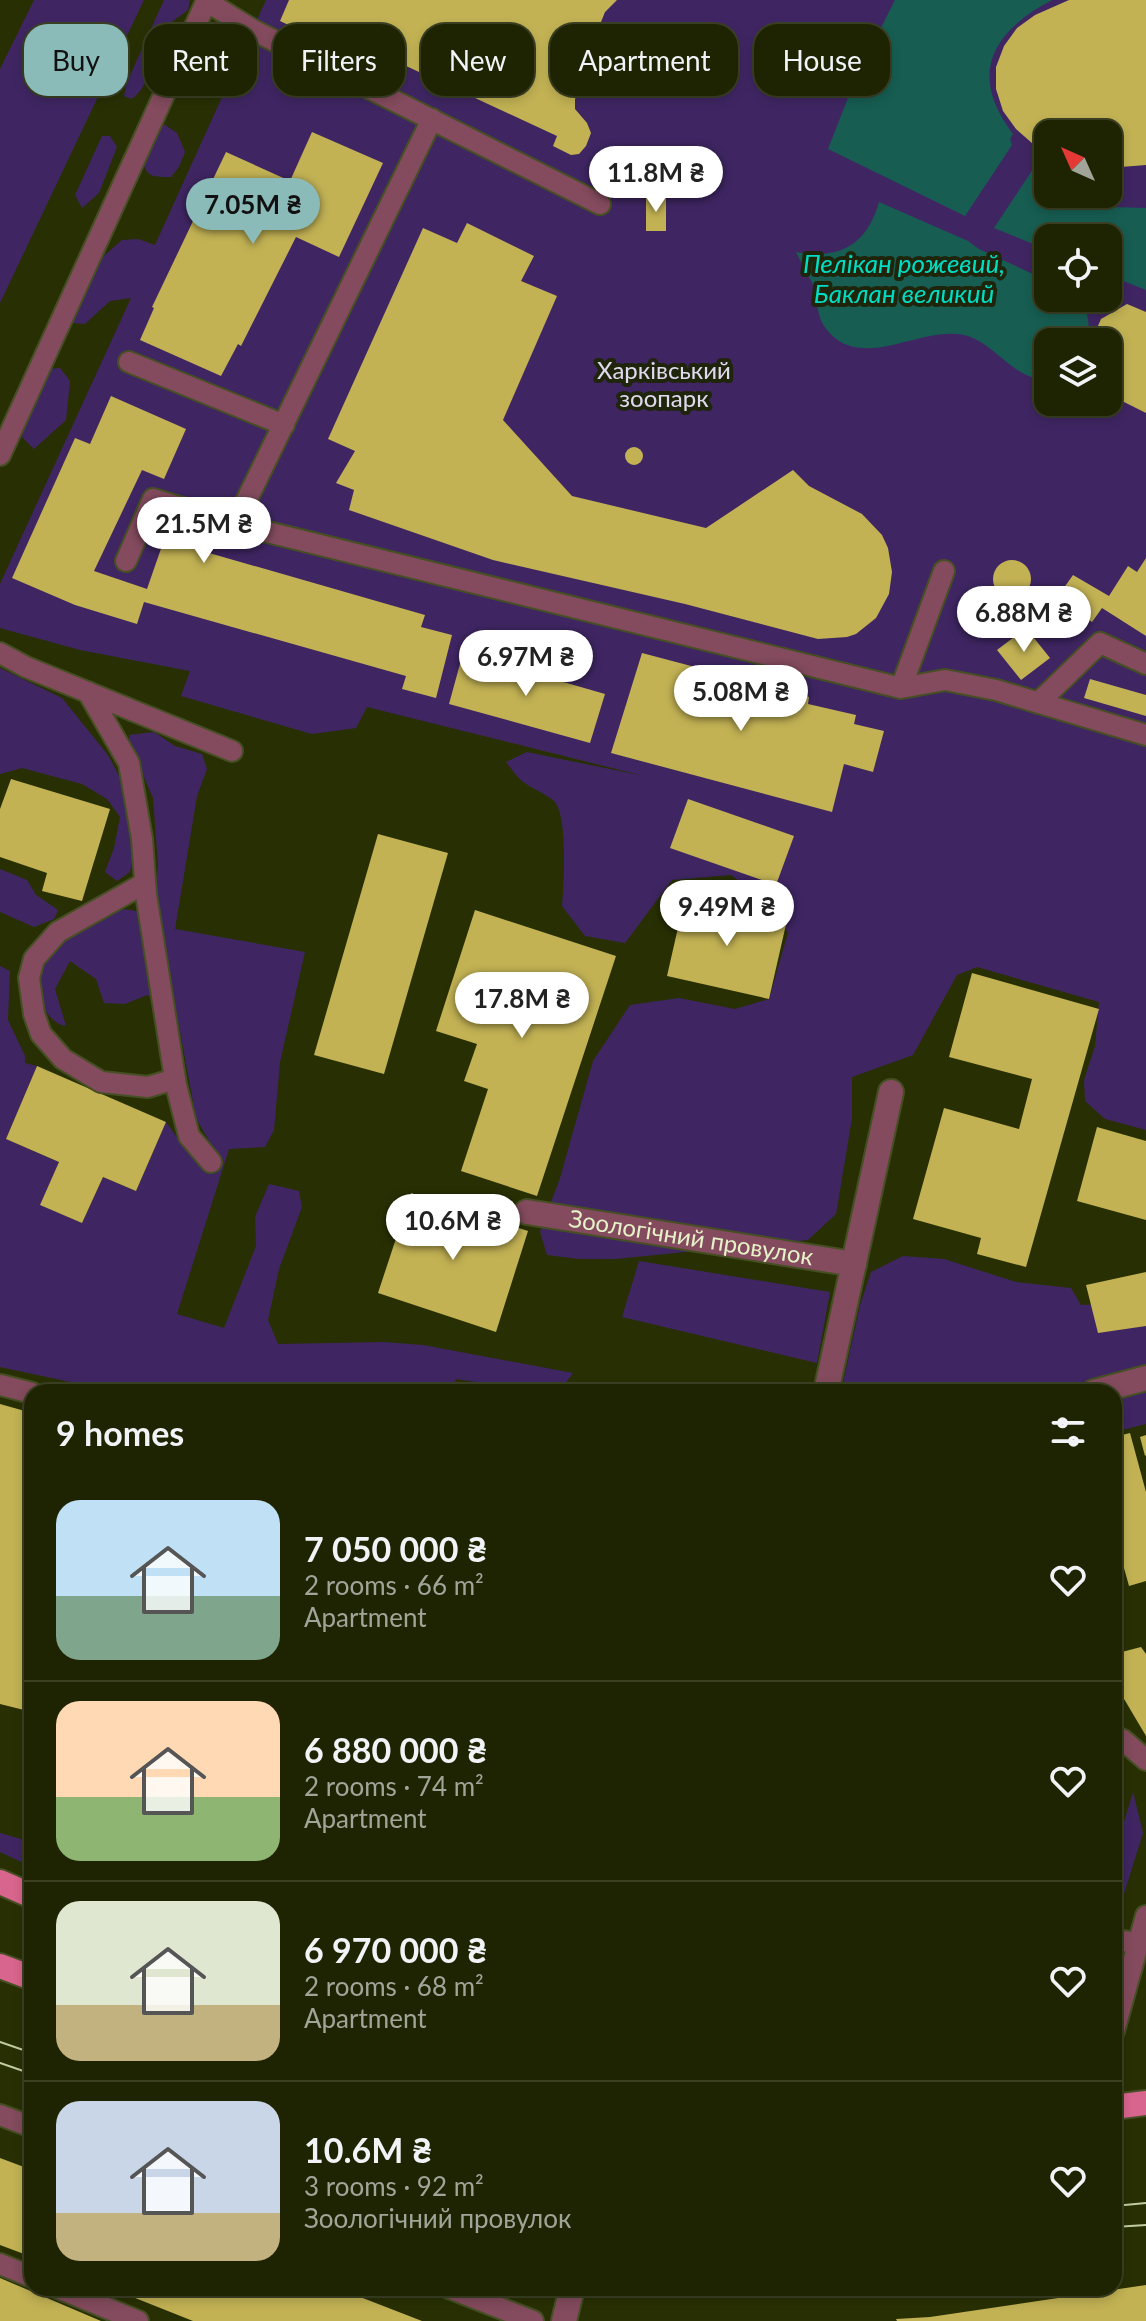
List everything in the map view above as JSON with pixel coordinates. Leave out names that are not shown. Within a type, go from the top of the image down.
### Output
[{"type":"main road","points":[[0,1882],[24,1892]]},
{"type":"main road","points":[[0,1966],[24,1975]]},
{"type":"main road","points":[[1122,2106],[1146,2103]]},
{"type":"street","points":[[828,1384],[891,1092]]},
{"type":"street","name":"Зоологічний провулок","points":[[527,1212],[854,1264]]},
{"type":"street","points":[[1122,1384],[1146,1378]]},
{"type":"street","points":[[564,2321],[570,2296]]},
{"type":"lane","points":[[0,455],[206,1],[253,30],[600,204]]},
{"type":"lane","points":[[235,524],[432,119]]},
{"type":"lane","points":[[129,362],[284,425]]},
{"type":"lane","points":[[126,561],[153,499],[235,524],[901,688],[945,680],[996,690],[1146,735]]},
{"type":"lane","points":[[901,688],[944,571]]},
{"type":"lane","points":[[1038,703],[1100,643],[1146,664]]},
{"type":"lane","points":[[0,653],[232,751]]},
{"type":"lane","points":[[88,692],[129,763],[175,1079],[189,1136],[211,1162]]},
{"type":"lane","points":[[145,883],[58,932],[34,959],[29,978],[34,1014],[41,1034],[63,1059],[101,1082],[148,1087],[175,1079]]},
{"type":"lane","points":[[0,1385],[24,1391]]},
{"type":"lane","points":[[1122,1740],[1146,1760]]},
{"type":"lane","points":[[1122,2003],[1146,1916]]},
{"type":"lane","points":[[1122,1941],[1139,1944]]},
{"type":"lane","points":[[0,2115],[24,2124]]},
{"type":"lane","points":[[0,2264],[24,2274]]},
{"type":"lane","points":[[77,2296],[138,2321]]},
{"type":"lane","points":[[469,2296],[533,2321]]},
{"type":"green space","points":[[34,0],[144,0],[128,34],[128,24],[24,24],[24,96],[98,96],[0,303],[0,69]]},
{"type":"green space","points":[[164,0],[190,0],[188,10],[170,24],[153,24]]},
{"type":"green space","name":"Харківський зоопарк","points":[[266,0],[1146,0],[1146,1130],[1105,1119],[1085,1101],[1084,1080],[1095,1046],[1099,1002],[977,967],[957,975],[913,1055],[852,1077],[852,1118],[836,1214],[808,1240],[615,1259],[547,1255],[540,1232],[560,1178],[593,1061],[630,1005],[679,998],[735,1009],[769,999],[788,933],[775,909],[731,875],[672,880],[625,943],[585,936],[562,906],[564,851],[558,809],[554,801],[522,781],[506,762],[527,752],[644,776],[367,707],[356,728],[312,734],[181,696],[190,671],[80,650],[0,628],[0,584],[131,298],[110,301],[85,324],[71,320],[90,268],[122,240],[138,239],[155,245],[223,96],[257,96],[255,24]]},
{"type":"green space","points":[[144,44],[144,84],[131,99],[124,96],[128,96],[128,80]]},
{"type":"green space","points":[[162,123],[177,133],[185,152],[171,177],[149,174],[140,154]]},
{"type":"green space","points":[[102,136],[110,136],[117,147],[99,193],[82,208],[75,195]]},
{"type":"green space","points":[[60,368],[70,381],[66,420],[34,449],[22,437],[26,411],[48,369]]},
{"type":"green space","points":[[0,668],[62,698],[108,755],[127,791],[135,849],[130,872],[117,881],[105,872],[120,817],[107,799],[82,784],[22,768],[0,774]]},
{"type":"green space","points":[[154,732],[175,746],[202,754],[207,769],[197,796],[175,929],[305,952],[280,1062],[274,1130],[265,1147],[229,1149],[177,1314],[224,1328],[256,1246],[255,1217],[269,1184],[299,1191],[302,1207],[279,1269],[268,1320],[278,1344],[384,1342],[423,1345],[573,1373],[565,1384],[489,1384],[456,1379],[454,1384],[80,1384],[0,1367],[0,966],[10,971],[8,1020],[25,1056],[25,1063],[37,1066],[6,1139],[59,1162],[41,1205],[82,1223],[103,1177],[136,1191],[166,1122],[186,1150],[213,1170],[217,1155],[196,1118],[176,1010],[147,995],[125,1004],[104,1003],[96,979],[70,961],[55,989],[66,1026],[51,1018],[40,995],[42,968],[63,942],[107,913],[122,909],[141,912],[154,897],[158,865],[153,798],[130,745],[129,735]]},
{"type":"green space","points":[[0,869],[27,880],[36,895],[58,910],[54,919],[34,927],[0,912]]},
{"type":"green space","points":[[903,1256],[944,1259],[1016,1282],[1071,1288],[1081,1305],[1146,1302],[1146,1424],[1122,1430],[1122,1384],[843,1384],[860,1305],[871,1272]]},
{"type":"green space","points":[[639,1261],[830,1292],[817,1363],[622,1317]]},
{"type":"green space","points":[[1133,1792],[1143,1833],[1122,1900],[1122,1828]]},
{"type":"green space","points":[[0,1833],[24,1840],[24,1863],[0,1852]]},
{"type":"water","points":[[895,0],[1052,0],[1014,26],[993,57],[989,74],[992,93],[999,113],[1013,134],[1010,139],[1012,145],[965,216],[828,149],[849,96],[890,96],[890,24],[883,24]]},
{"type":"water","points":[[1034,168],[1034,208],[1146,208],[1146,290],[1122,281],[1122,224],[1034,224],[1034,244],[994,228]]},
{"type":"water","name":"Пелікан рожевий, Баклан великий","points":[[879,202],[1034,275],[1034,312],[1086,312],[1088,328],[1034,328],[1034,377],[1016,369],[968,336],[931,336],[873,348],[855,347],[838,340],[821,321],[813,285],[796,252],[825,254],[838,251],[859,239],[874,217]]},
{"type":"building","points":[[289,0],[617,0],[605,12],[600,24],[550,24],[550,96],[577,96],[575,109],[591,133],[579,154],[571,155],[553,146],[557,136],[471,96],[534,96],[534,24],[421,24],[421,73],[405,65],[405,24],[286,24],[280,21]]},
{"type":"building","points":[[1069,0],[1146,0],[1146,165],[1122,167],[1122,120],[1034,120],[1034,145],[1016,129],[1003,111],[996,89],[996,67],[1004,46],[1017,28],[1035,15]]},
{"type":"building","points":[[312,132],[383,163],[339,257],[296,237],[241,346],[238,344],[221,376],[140,340],[152,307],[226,152],[290,181]]},
{"type":"building","points":[[666,196],[666,231],[646,231],[646,197]]},
{"type":"building","points":[[467,223],[534,256],[521,281],[557,296],[503,420],[572,496],[706,528],[793,470],[809,486],[862,514],[882,535],[888,548],[892,572],[889,594],[876,618],[856,634],[818,639],[685,604],[493,560],[349,510],[354,490],[336,483],[355,451],[328,439],[423,228],[457,243]]},
{"type":"building","points":[[1127,304],[1146,312],[1146,413],[1122,401],[1122,328],[1097,328],[1101,319],[1113,312],[1122,312],[1122,307]]},
{"type":"building","points":[[111,396],[186,429],[164,479],[142,470],[94,571],[147,589],[164,540],[425,615],[421,627],[452,635],[436,698],[402,689],[406,676],[144,602],[137,624],[75,605],[12,578],[75,438],[90,444]]},
{"type":"building","points":[[630,447],[638,447],[643,456],[641,463],[630,465],[625,460],[625,452]]},
{"type":"building","points":[[1146,558],[1146,636],[1102,608],[1092,622],[1056,599],[1073,575],[1109,596],[1128,566],[1137,572]]},
{"type":"building","points":[[1012,560],[1025,566],[1031,579],[1025,592],[1012,598],[999,592],[993,579],[999,566]]},
{"type":"building","points":[[1026,628],[1050,658],[1021,680],[997,650]]},
{"type":"building","points":[[463,653],[605,694],[590,743],[449,704]]},
{"type":"building","points":[[642,653],[809,697],[808,704],[856,715],[854,724],[884,731],[873,772],[844,764],[832,812],[611,753]]},
{"type":"building","points":[[1090,679],[1146,695],[1146,716],[1084,698]]},
{"type":"building","points":[[11,779],[110,809],[82,901],[42,891],[47,873],[0,857],[0,809]]},
{"type":"building","points":[[688,799],[794,836],[776,885],[670,848]]},
{"type":"building","points":[[378,834],[448,853],[384,1074],[314,1055]]},
{"type":"building","points":[[685,897],[787,920],[769,999],[667,976]]},
{"type":"building","points":[[475,910],[616,956],[537,1196],[461,1171],[488,1089],[464,1081],[477,1044],[436,1031]]},
{"type":"building","points":[[972,973],[1099,1009],[1026,1267],[977,1254],[981,1238],[913,1219],[944,1108],[1019,1129],[1032,1079],[949,1057]]},
{"type":"building","points":[[37,1066],[166,1122],[136,1191],[103,1177],[82,1223],[40,1205],[59,1162],[6,1139]]},
{"type":"building","points":[[1097,1127],[1146,1141],[1146,1220],[1077,1201]]},
{"type":"building","points":[[411,1193],[528,1231],[496,1332],[378,1293]]},
{"type":"building","points":[[1146,1272],[1146,1326],[1098,1333],[1086,1285]]},
{"type":"building","points":[[0,1404],[24,1411],[24,1710],[0,1704]]},
{"type":"building","points":[[1130,1433],[1146,1492],[1146,1581],[1129,1586],[1122,1561],[1122,1435]]},
{"type":"building","points":[[1146,1435],[1146,1455],[1145,1456],[1140,1437]]},
{"type":"building","points":[[1141,1647],[1146,1654],[1146,1736],[1122,1696],[1122,1652]]},
{"type":"building","points":[[0,2158],[24,2167],[24,2254],[0,2245]]},
{"type":"building","points":[[0,2278],[24,2288],[24,2296],[42,2296],[101,2321],[0,2321]]},
{"type":"building","points":[[1146,2285],[1146,2321],[896,2319],[930,2317],[1072,2296],[1122,2296],[1122,2289]]},
{"type":"building","points":[[130,2296],[358,2296],[422,2321],[193,2321]]},
{"type":"tram line","points":[[0,2042],[24,2050]]},
{"type":"tram line","points":[[0,2063],[24,2071]]},
{"type":"tram line","points":[[1122,2205],[1146,2203]]},
{"type":"tram line","points":[[1122,2226],[1146,2225]]}]
